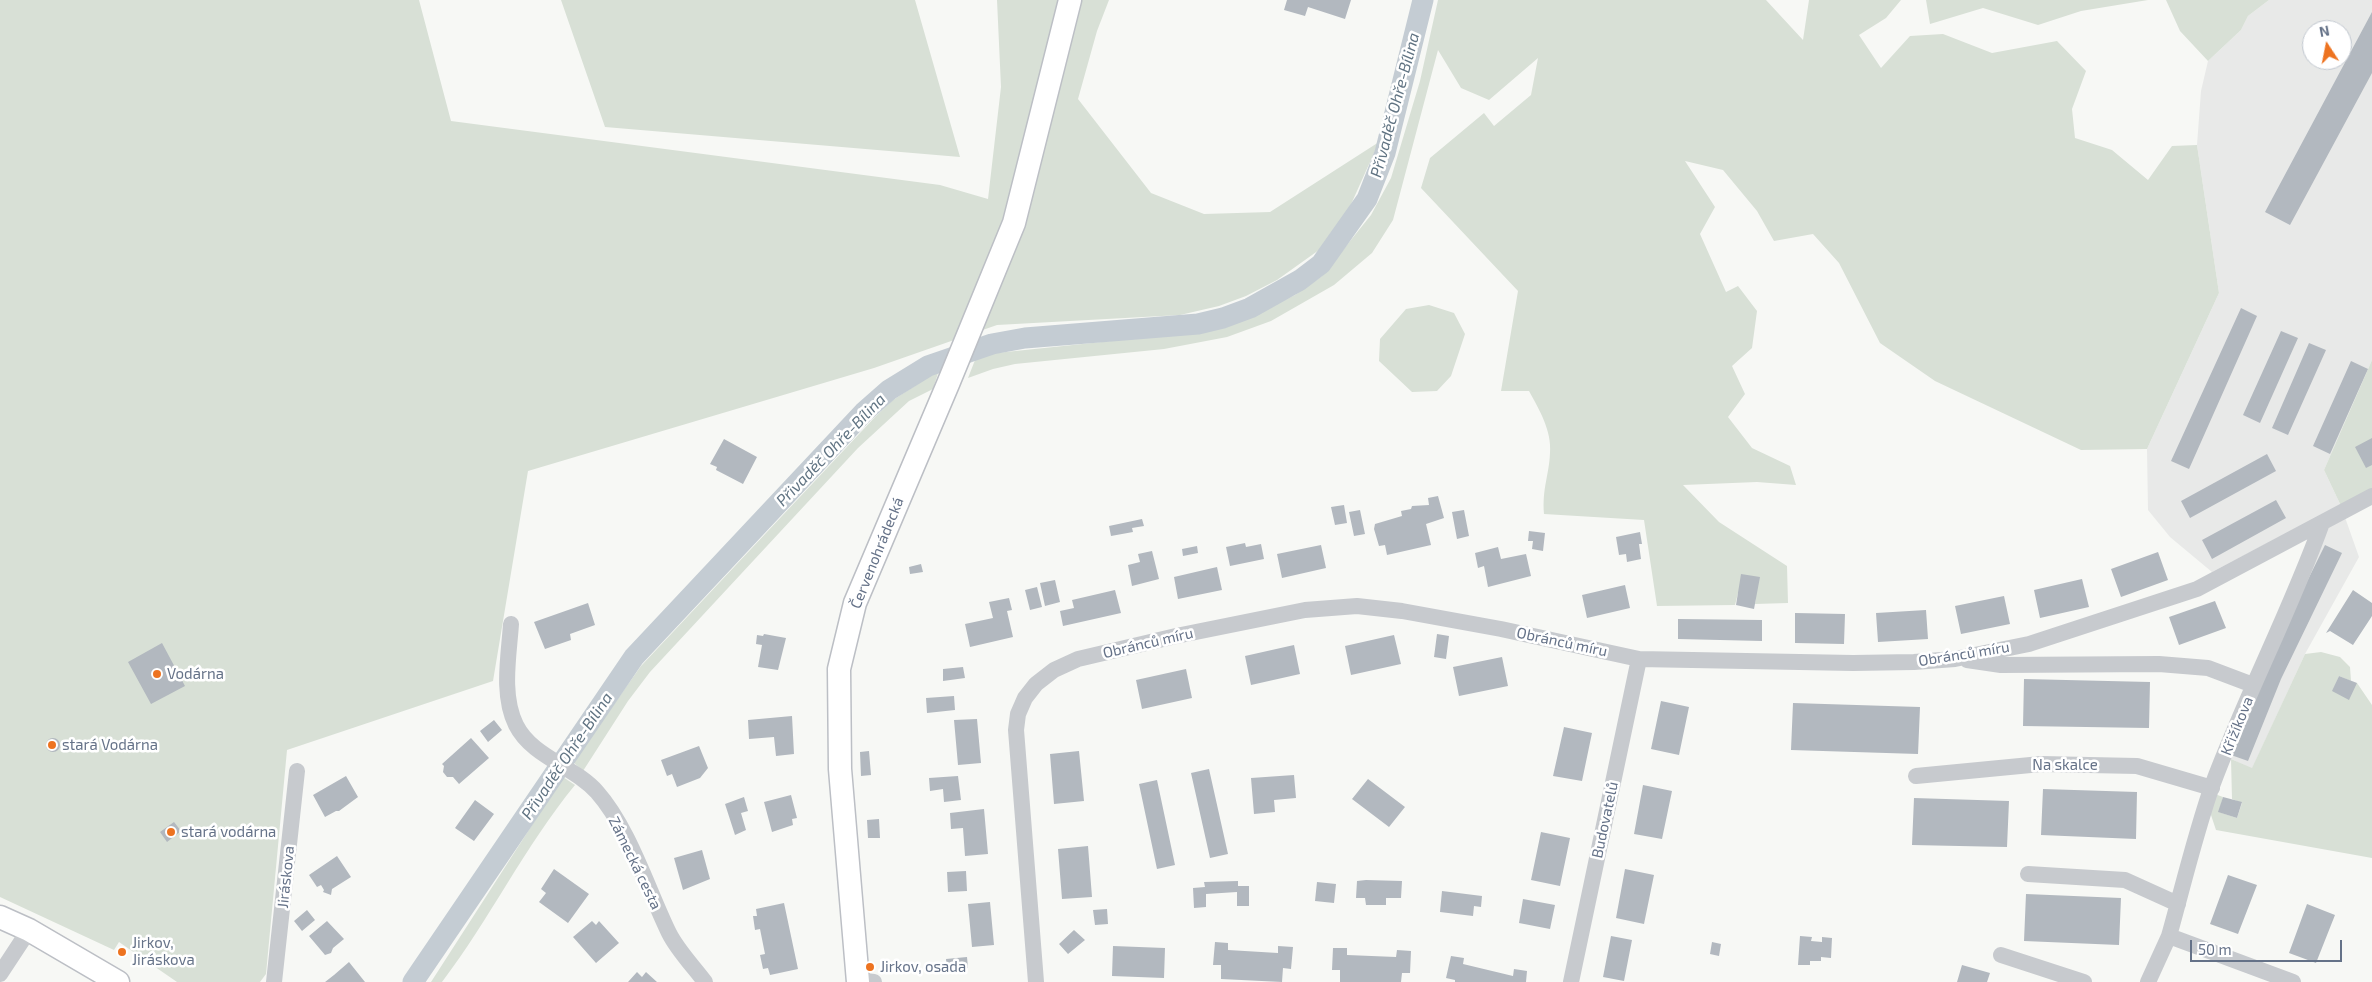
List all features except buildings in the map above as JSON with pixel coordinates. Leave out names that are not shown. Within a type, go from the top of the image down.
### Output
[{"type":"street","name":"Červenohrádecká","points":[[863,981],[840,769],[839,669],[855,603],[1014,223],[1070,0]]},
{"type":"street","name":"Obránců míru","points":[[1036,982],[1016,730],[1018,714],[1024,698],[1036,684],[1054,670],[1078,659],[1290,612],[1358,606],[1402,611],[1501,629],[1639,659],[1853,663],[1914,662],[1955,658],[2029,644],[2197,589],[2372,496]]},
{"type":"street","name":"Křižíkova","points":[[2148,982],[2168,936],[2212,788],[2253,685],[2322,523]]},
{"type":"street","name":"Zámecká cesta","points":[[511,624],[508,691],[509,708],[516,726],[531,744],[581,779],[596,792],[620,827],[671,936],[705,982]]},
{"type":"street","points":[[1955,658],[2001,665],[2159,664],[2208,668],[2253,685]]},
{"type":"street","name":"Budovatelů","points":[[1570,982],[1639,659]]},
{"type":"street","name":"Na skalce","points":[[1916,776],[2041,764],[2137,766],[2212,788]]},
{"type":"street","name":"Jiráskova","points":[[274,982],[297,772]]},
{"type":"street","points":[[2028,874],[2125,880],[2178,904]]},
{"type":"street","points":[[0,917],[29,930],[118,982]]},
{"type":"street","points":[[0,974],[29,930]]},
{"type":"street","points":[[2168,936],[2293,982]]},
{"type":"street","points":[[2001,956],[2084,982]]},
{"type":"shaded area","points":[[0,0],[419,0],[451,121],[940,185],[988,199],[1001,87],[997,0],[1109,0],[1097,31],[1078,99],[1151,193],[1204,214],[1270,212],[1379,142],[1348,211],[1319,250],[1277,280],[1246,296],[1219,306],[1180,315],[997,325],[874,368],[528,471],[493,681],[287,750],[266,974],[260,982],[177,982],[119,942],[114,950],[0,897]]},
{"type":"shaded area","points":[[561,0],[915,0],[960,157],[605,127]]},
{"type":"shaded area","points":[[1438,0],[1766,0],[1803,40],[1809,0],[1901,0],[1886,18],[1859,35],[1881,68],[1910,36],[1943,34],[1992,53],[2057,41],[2086,71],[2072,109],[2075,138],[2112,150],[2148,180],[2172,146],[2197,145],[2219,293],[2147,449],[2081,450],[1935,381],[1880,343],[1839,263],[1813,234],[1774,241],[1757,211],[1723,170],[1685,161],[1715,207],[1700,234],[1726,292],[1738,286],[1757,311],[1752,348],[1732,366],[1745,394],[1728,417],[1752,448],[1790,466],[1796,485],[1757,482],[1683,485],[1719,522],[1787,566],[1788,603],[1755,604],[1756,596],[1738,593],[1735,605],[1657,606],[1644,520],[1544,514],[1544,497],[1550,453],[1547,428],[1529,391],[1501,391],[1518,291],[1421,188],[1430,158],[1484,113],[1494,126],[1531,95],[1538,58],[1489,100],[1461,88],[1438,50],[1393,220],[1372,253],[1334,285],[1271,321],[1227,337],[1164,349],[1015,364],[968,378],[977,355],[1207,331],[1253,315],[1295,295],[1322,276],[1371,215],[1391,178],[1420,81]]},
{"type":"shaded area","points":[[1926,0],[2148,0],[2081,11],[2038,25],[1983,8],[1930,24]]},
{"type":"shaded area","points":[[2166,0],[2269,0],[2248,16],[2241,30],[2208,61],[2180,31]]},
{"type":"shaded area","points":[[2269,0],[2372,0],[2372,360],[2324,470],[2341,506],[2359,557],[2305,654],[2252,769],[2227,757],[2329,511],[2212,572],[2170,537],[2148,510],[2147,449],[2219,293],[2197,145],[2201,91],[2208,61],[2241,30],[2248,16]]},
{"type":"shaded area","points":[[1429,305],[1454,313],[1465,334],[1451,376],[1437,391],[1412,392],[1379,361],[1380,339],[1406,309]]},
{"type":"shaded area","points":[[2372,360],[2372,489],[2341,506],[2324,470]]},
{"type":"shaded area","points":[[939,370],[933,389],[909,401],[858,448],[650,672],[628,701],[583,771],[573,762],[641,666],[875,417],[893,400]]},
{"type":"shaded area","points":[[2321,652],[2340,657],[2350,667],[2351,681],[2339,676],[2333,691],[2357,683],[2372,705],[2372,858],[2216,830],[2210,812],[2212,793],[2223,797],[2219,812],[2237,818],[2242,803],[2232,799],[2231,759],[2252,768],[2305,654]]},
{"type":"shaded area","points":[[563,777],[575,785],[540,833],[442,982],[431,982]]},
{"type":"waterway","name":"Přivaděč Ohře-Bílina","points":[[413,982],[634,657],[864,412],[889,390],[928,366],[992,344],[1025,338],[1198,324],[1223,318],[1250,308],[1300,280],[1321,264],[1367,199],[1385,153],[1423,0]]},
{"type":"place","name":"Vodárna","points":[[157,674]]},
{"type":"place","name":"stará Vodárna","points":[[52,745]]},
{"type":"place","name":"stará vodárna","points":[[171,832]]},
{"type":"place","name":"Jirkov, Jiráskova","points":[[122,952]]},
{"type":"place","name":"Jirkov, osada","points":[[870,967]]}]
